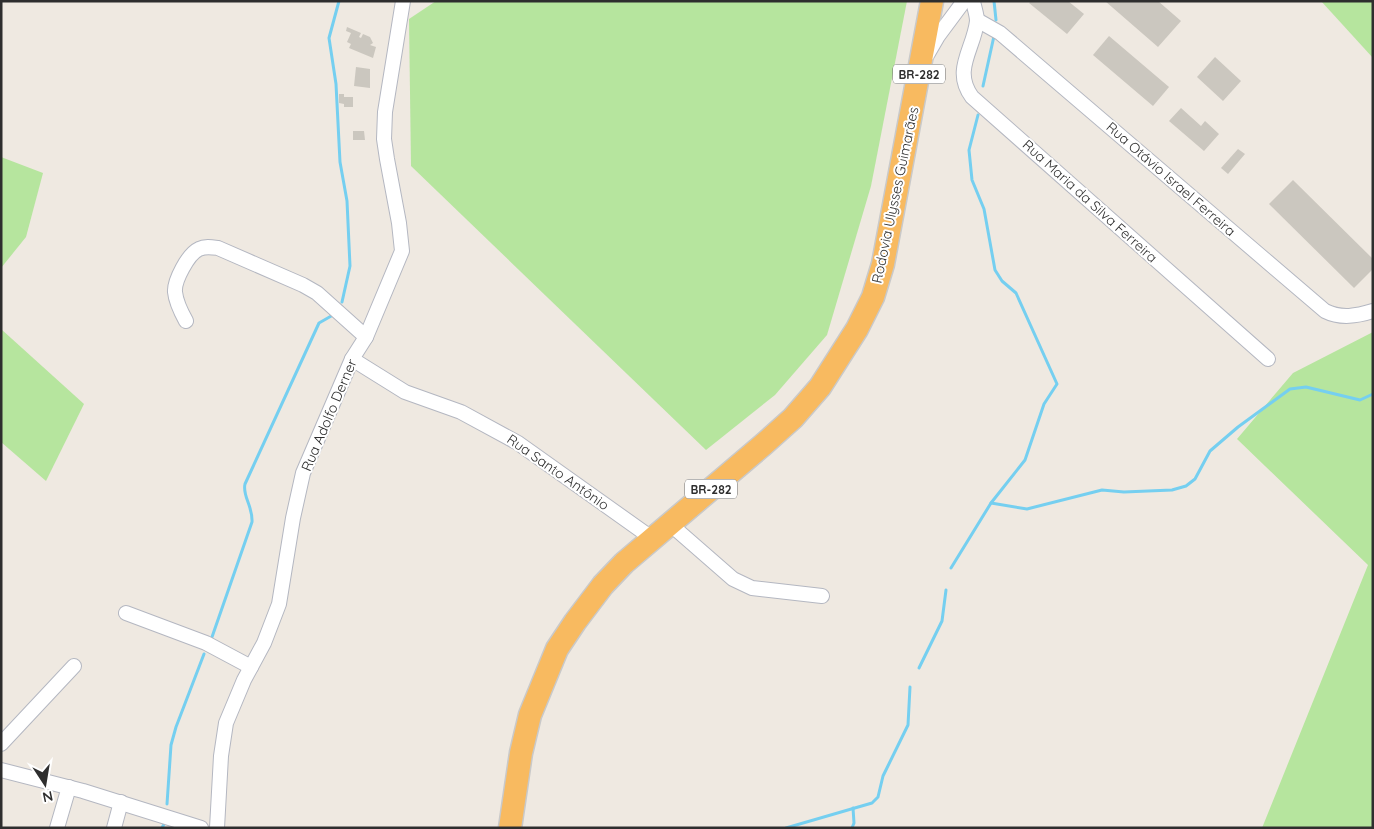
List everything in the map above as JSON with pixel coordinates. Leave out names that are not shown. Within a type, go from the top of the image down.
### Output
[{"type":"highway","name":"Rodovia Ulysses Guimarães","points":[[510,828],[521,753],[530,715],[557,650],[575,622],[603,585],[624,563],[793,418],[820,387],[858,329],[873,296],[883,264],[932,1]]},
{"type":"street","name":"Rua Adolfo Derner","points":[[218,828],[226,723],[251,666],[264,643],[279,604],[293,518],[303,473],[352,359],[366,337],[402,251],[400,223],[387,159],[384,128],[403,1]]},
{"type":"street","points":[[921,66],[938,36],[964,1]]},
{"type":"street","points":[[973,1],[977,20]]},
{"type":"street","name":"Rua Otávio Israel Ferreira","points":[[977,20],[1000,32],[1325,311],[1334,316],[1373,311]]},
{"type":"street","name":"Rua Maria da Silva Ferreira","points":[[977,20],[964,72],[966,88],[972,97],[1268,359]]},
{"type":"street","points":[[186,321],[177,301],[176,281],[193,252],[208,247],[218,248],[303,285],[317,293],[366,337]]},
{"type":"street","name":"Rua Santo Antônio","points":[[352,359],[405,392],[461,412],[518,443],[653,539]]},
{"type":"street","points":[[670,524],[733,579],[743,585],[752,588],[822,596]]},
{"type":"street","points":[[126,613],[206,643],[251,666]]},
{"type":"street","points":[[1,744],[74,666]]},
{"type":"street","points":[[1,770],[122,802],[201,828]]},
{"type":"street","points":[[56,828],[68,787]]},
{"type":"street","points":[[114,828],[122,802]]},
{"type":"green space","points":[[436,1],[907,1],[871,186],[827,335],[775,395],[706,450],[411,166],[409,19]]},
{"type":"green space","points":[[1321,1],[1373,1],[1373,58]]},
{"type":"green space","points":[[1,157],[43,173],[26,237],[1,268]]},
{"type":"green space","points":[[1,329],[84,404],[46,481],[1,442]]},
{"type":"green space","points":[[1373,332],[1373,828],[1262,828],[1368,565],[1237,439],[1293,373]]},
{"type":"building","points":[[1031,1],[1068,1],[1084,14],[1067,34],[1029,3]]},
{"type":"building","points":[[1105,1],[1158,1],[1181,21],[1158,47]]},
{"type":"building","points":[[347,27],[361,33],[359,37],[361,38],[363,34],[370,37],[373,43],[370,45],[376,47],[373,58],[349,48],[351,44],[347,42],[351,33],[346,31]]},
{"type":"building","points":[[1109,36],[1169,87],[1153,106],[1093,55]]},
{"type":"building","points":[[1215,57],[1241,81],[1223,101],[1197,77]]},
{"type":"building","points":[[356,67],[370,69],[370,88],[354,86]]},
{"type":"building","points":[[339,94],[344,94],[344,97],[353,97],[353,107],[344,107],[344,104],[339,103]]},
{"type":"building","points":[[1181,108],[1201,126],[1205,121],[1219,134],[1204,151],[1169,121]]},
{"type":"building","points":[[353,131],[364,131],[365,140],[353,140]]},
{"type":"building","points":[[1238,149],[1245,154],[1228,174],[1221,168]]},
{"type":"building","points":[[1293,180],[1373,259],[1373,269],[1354,288],[1269,204]]},
{"type":"waterway","points":[[339,1],[329,38],[336,84],[340,162],[347,201],[350,266],[342,302]]},
{"type":"waterway","points":[[994,1],[996,20]]},
{"type":"waterway","points":[[983,86],[994,36]]},
{"type":"waterway","points":[[951,568],[991,503],[1025,460],[1044,404],[1057,384],[1016,293],[1002,281],[995,270],[984,209],[972,180],[969,150],[978,115]]},
{"type":"waterway","points":[[212,637],[252,522],[251,511],[244,488],[245,484],[319,323],[333,315]]},
{"type":"waterway","points":[[991,503],[1027,509],[1102,490],[1124,492],[1172,490],[1186,486],[1195,479],[1210,451],[1238,427],[1290,389],[1306,387],[1360,400],[1373,394]]},
{"type":"waterway","points":[[919,668],[942,621],[946,590]]},
{"type":"waterway","points":[[167,804],[171,745],[204,654]]},
{"type":"waterway","points":[[786,828],[872,803],[878,797],[883,776],[908,725],[910,687]]},
{"type":"waterway","points":[[852,828],[854,823],[853,808]]},
{"type":"waterway","points":[[162,828],[164,824]]}]
